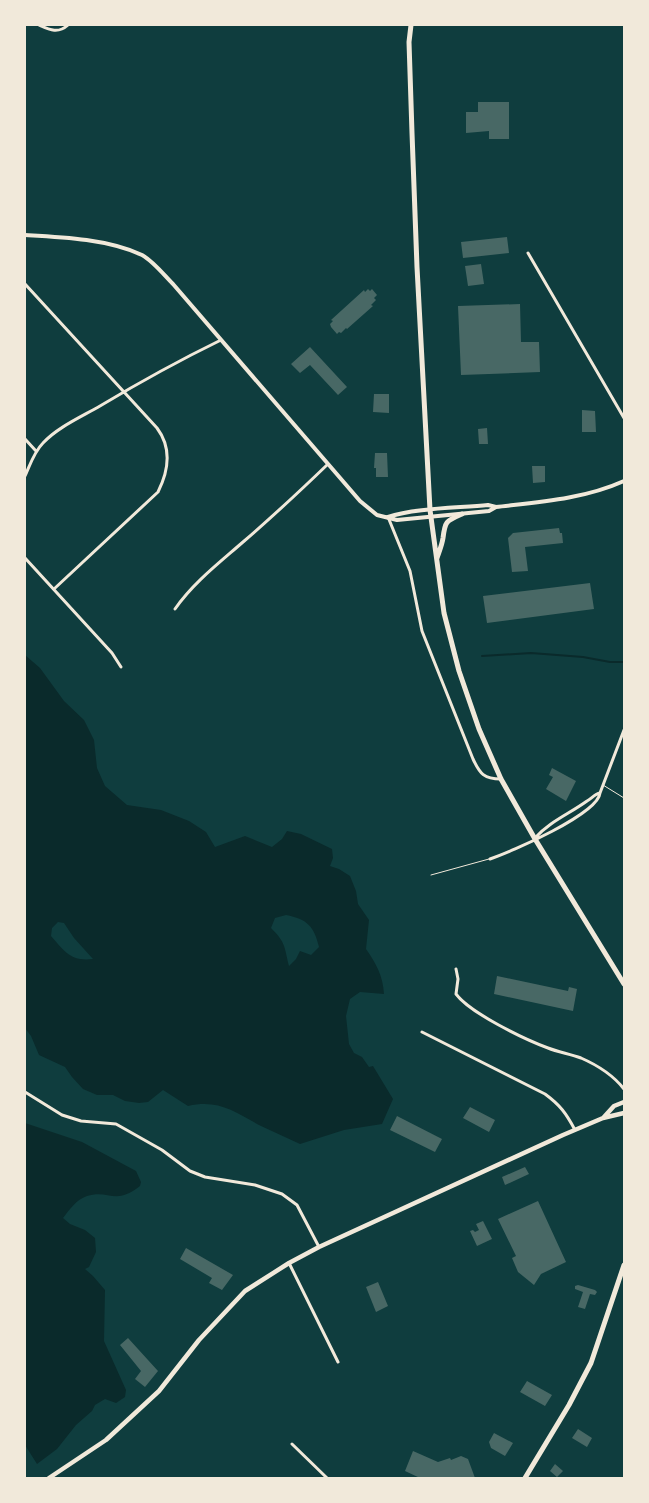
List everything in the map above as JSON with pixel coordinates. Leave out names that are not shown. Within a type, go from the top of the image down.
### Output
[{"type":"main road","points":[[411,25],[410,52],[415,219],[430,517],[444,613],[458,671],[479,730],[501,779],[535,839],[624,984]]},
{"type":"main road","points":[[437,561],[443,537],[443,526],[450,519],[462,514]]},
{"type":"main road","points":[[603,1118],[614,1106],[624,1102]]},
{"type":"main road","points":[[49,1478],[106,1440],[160,1391],[198,1340],[245,1291],[288,1263],[575,1130],[603,1118],[624,1113]]},
{"type":"main road","points":[[525,1478],[569,1405],[591,1363],[624,1265]]},
{"type":"street","points":[[39,25],[53,31],[62,30],[68,25]]},
{"type":"street","points":[[25,235],[68,237],[119,247],[144,256],[173,284],[365,506],[377,514],[397,520],[489,511],[496,507]]},
{"type":"street","points":[[528,253],[624,418]]},
{"type":"street","points":[[25,284],[158,428],[165,439],[168,453],[164,480],[158,492],[54,589]]},
{"type":"street","points":[[25,476],[36,451],[57,432],[124,392],[221,340]]},
{"type":"street","points":[[25,439],[36,451]]},
{"type":"street","points":[[175,609],[200,580],[284,506],[328,464]]},
{"type":"street","points":[[388,518],[398,514],[430,510],[488,505],[496,507],[580,497],[607,489],[624,481]]},
{"type":"street","points":[[388,518],[410,571],[422,631],[473,759],[479,771],[488,778],[501,779]]},
{"type":"street","points":[[25,558],[112,653],[121,667]]},
{"type":"street","points":[[490,859],[548,834],[592,807],[600,798],[600,793],[624,730]]},
{"type":"street","points":[[535,839],[545,827],[600,793]]},
{"type":"street","points":[[456,969],[458,979],[456,994],[469,1008],[493,1022],[548,1048],[581,1058],[608,1074],[624,1089]]},
{"type":"street","points":[[422,1032],[544,1094],[566,1112],[575,1130]]},
{"type":"street","points":[[25,1092],[62,1115],[81,1121],[116,1124],[162,1150],[190,1171],[205,1178],[255,1185],[282,1194],[297,1205],[319,1247]]},
{"type":"street","points":[[288,1263],[338,1362]]},
{"type":"street","points":[[292,1444],[327,1478]]},
{"type":"lane","points":[[603,785],[624,798]]},
{"type":"lane","points":[[431,875],[490,859]]},
{"type":"water","points":[[25,655],[40,668],[64,701],[84,720],[94,740],[97,768],[105,786],[127,805],[161,810],[189,821],[206,832],[215,847],[245,836],[272,847],[282,839],[287,831],[301,834],[332,849],[333,858],[330,866],[350,876],[356,891],[358,904],[369,920],[366,949],[378,970],[384,994],[360,992],[350,999],[346,1016],[349,1044],[354,1053],[362,1057],[369,1067],[373,1066],[393,1099],[382,1124],[344,1130],[300,1144],[226,1108],[209,1104],[188,1106],[163,1090],[148,1102],[139,1103],[125,1101],[113,1095],[97,1095],[83,1089],[65,1067],[39,1055],[31,1036],[25,1028]],"holes":[[[286,915],[304,921],[315,934],[319,947],[311,955],[300,951],[296,959],[289,966],[282,941],[271,928],[275,918]],[[58,922],[64,923],[74,938],[93,959],[73,957],[60,946],[51,936],[52,928]]]},
{"type":"water","points":[[25,1123],[82,1142],[136,1171],[141,1182],[140,1186],[124,1195],[95,1194],[87,1196],[74,1205],[63,1218],[95,1238],[96,1252],[89,1267],[85,1269],[105,1290],[104,1341],[126,1390],[125,1397],[116,1403],[105,1399],[95,1405],[92,1411],[76,1425],[57,1449],[37,1464],[25,1445]]},
{"type":"building","points":[[478,102],[509,102],[509,139],[489,139],[489,131],[466,133],[466,112],[478,112]]},
{"type":"building","points":[[507,237],[509,253],[463,258],[461,242]]},
{"type":"building","points":[[481,264],[484,284],[468,286],[465,266]]},
{"type":"building","points":[[368,289],[370,291],[372,289],[377,295],[374,298],[376,300],[371,305],[373,306],[347,329],[337,334],[331,327],[330,324],[333,321],[331,320],[364,290],[365,292]]},
{"type":"building","points":[[520,304],[521,342],[539,342],[540,372],[461,375],[458,306]]},
{"type":"building","points":[[310,347],[347,387],[338,395],[310,365],[300,373],[291,364]]},
{"type":"building","points":[[374,394],[389,394],[389,413],[373,412]]},
{"type":"building","points":[[582,410],[595,411],[596,432],[582,432]]},
{"type":"building","points":[[487,428],[488,444],[479,444],[478,429]]},
{"type":"building","points":[[375,453],[387,453],[388,477],[376,477],[376,468],[374,468]]},
{"type":"building","points":[[532,466],[545,466],[545,482],[533,483]]},
{"type":"building","points":[[559,528],[560,533],[562,533],[563,543],[525,547],[528,571],[512,572],[508,538],[513,533]]},
{"type":"building","points":[[590,583],[594,609],[487,623],[483,596]]},
{"type":"building","points":[[552,768],[576,781],[566,801],[546,789],[553,777],[549,775]]},
{"type":"building","points":[[497,976],[568,991],[569,987],[577,989],[573,1011],[494,994]]},
{"type":"building","points":[[470,1107],[495,1120],[489,1132],[463,1118]]},
{"type":"building","points":[[397,1116],[442,1139],[435,1152],[390,1130]]},
{"type":"building","points":[[525,1167],[529,1174],[505,1185],[502,1177]]},
{"type":"building","points":[[538,1201],[566,1262],[541,1274],[534,1285],[518,1272],[512,1258],[516,1256],[498,1219]]},
{"type":"building","points":[[483,1221],[492,1239],[477,1246],[470,1231],[473,1230],[475,1232],[479,1230],[476,1224]]},
{"type":"building","points":[[186,1248],[233,1275],[222,1290],[209,1283],[212,1278],[180,1259]]},
{"type":"building","points":[[378,1282],[388,1306],[376,1312],[366,1287]]},
{"type":"building","points":[[578,1285],[597,1292],[595,1295],[590,1294],[585,1309],[578,1307],[583,1292],[575,1289],[575,1286]]},
{"type":"building","points":[[128,1338],[158,1371],[145,1387],[135,1379],[141,1371],[120,1345]]},
{"type":"building","points":[[527,1381],[552,1395],[545,1406],[520,1392]]},
{"type":"building","points":[[578,1429],[592,1438],[587,1447],[572,1438]]},
{"type":"building","points":[[494,1433],[513,1443],[505,1456],[491,1448],[489,1442]]},
{"type":"building","points":[[413,1451],[438,1462],[461,1456],[468,1459],[475,1478],[420,1478],[405,1471]]},
{"type":"building","points":[[555,1464],[563,1471],[557,1477],[550,1471]]},
{"type":"waterway","points":[[482,656],[531,653],[624,662]]}]
